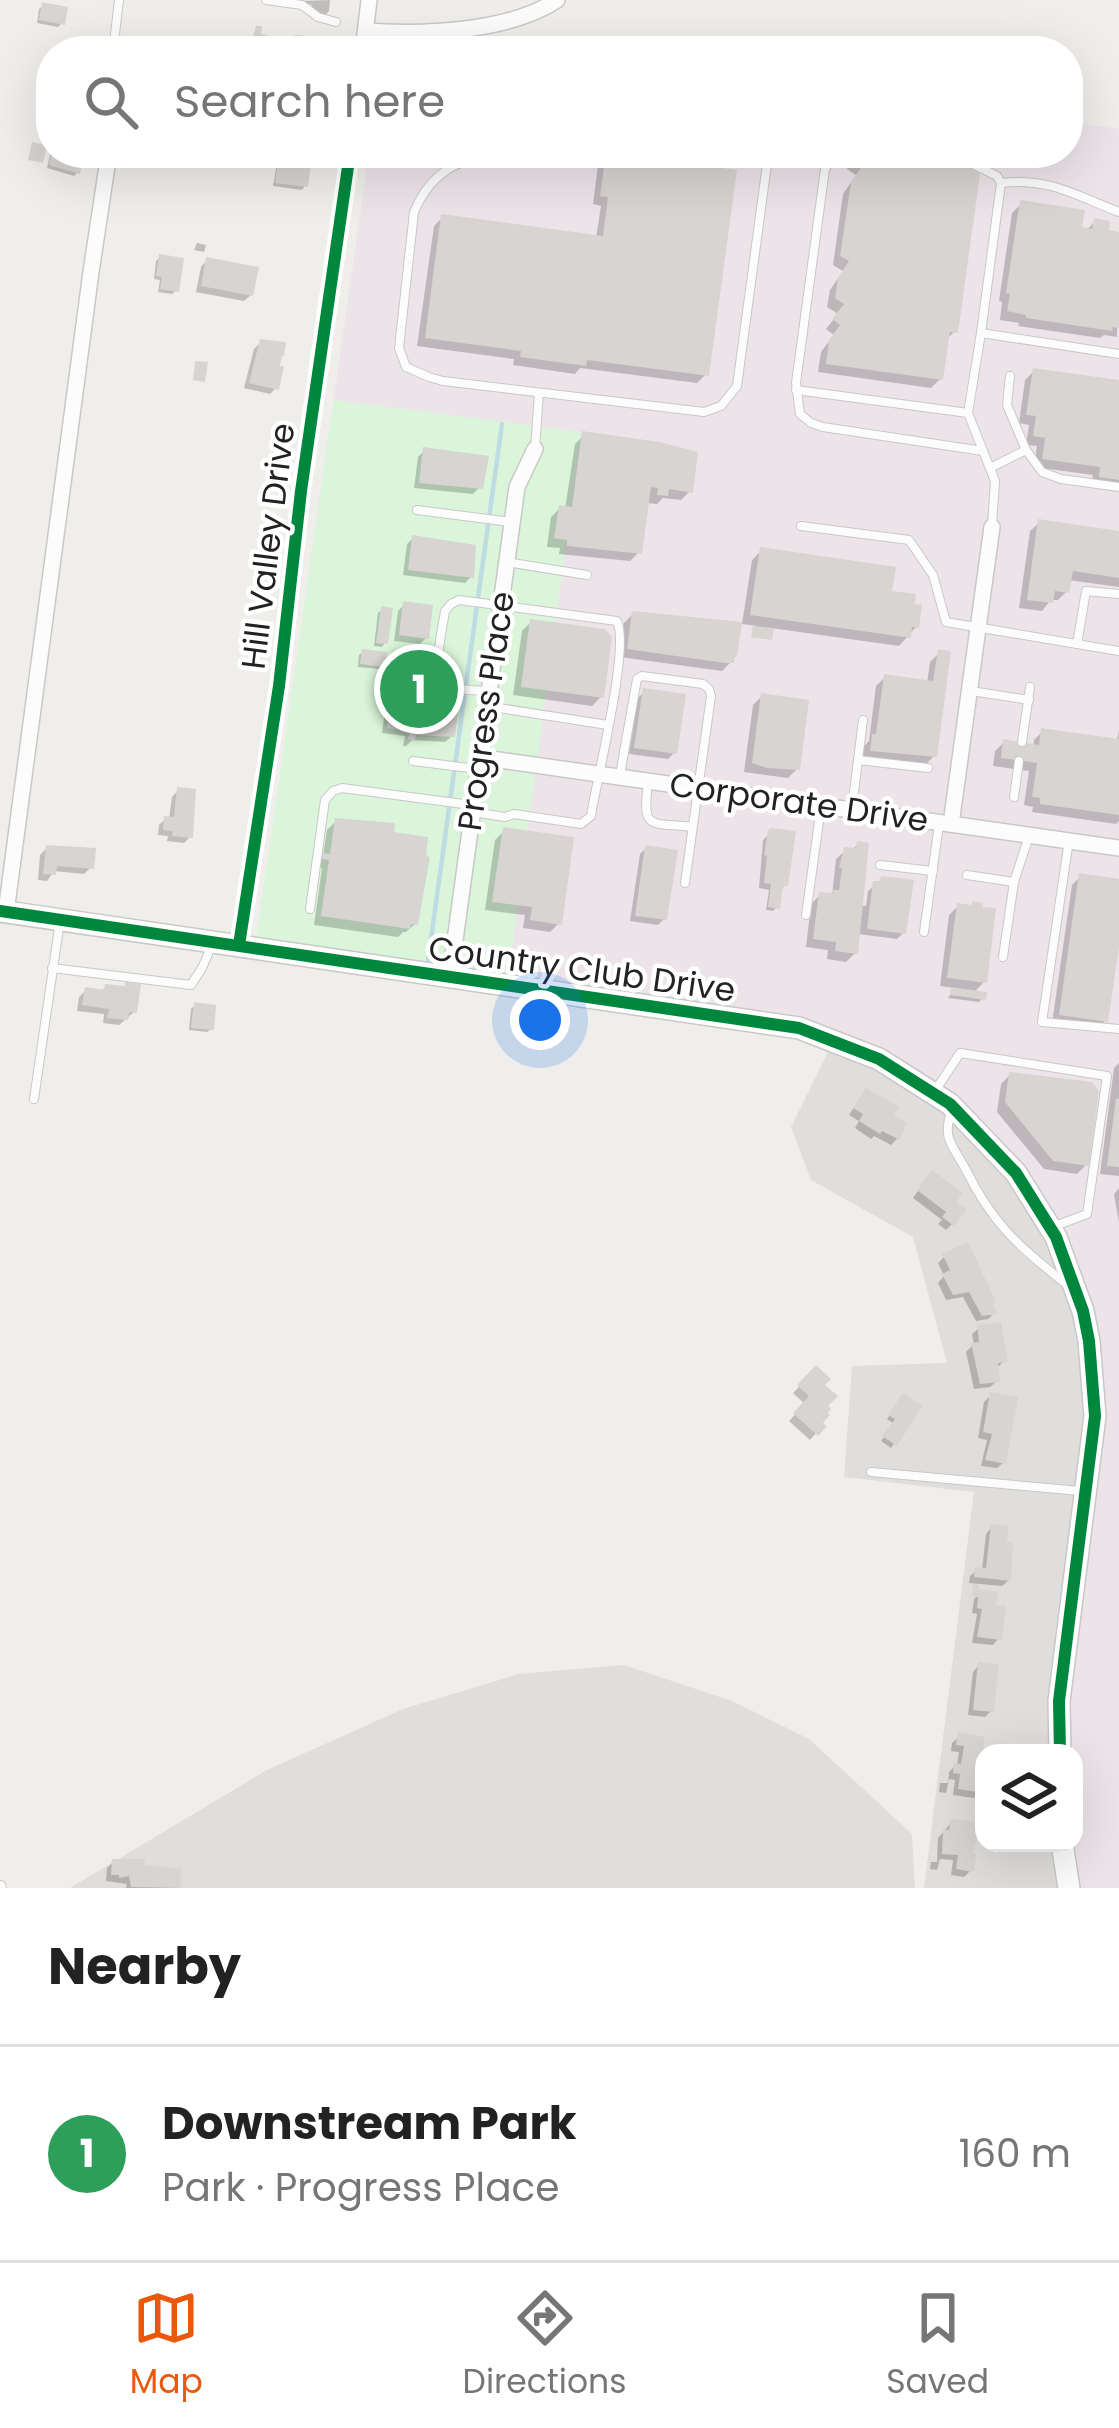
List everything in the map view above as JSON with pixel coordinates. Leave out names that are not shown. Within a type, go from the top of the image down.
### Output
[{"type":"street","points":[[365,36],[369,0]]},
{"type":"street","points":[[366,31],[480,27],[538,13],[557,0]]},
{"type":"street","name":"Country Club Drive","points":[[107,168],[3,912],[800,1028],[879,1059],[953,1107],[1016,1173],[1051,1227],[1090,1341],[1095,1416],[1059,1701],[1060,1744]]},
{"type":"street","name":"Hill Valley Drive","points":[[239,945],[279,686],[308,434],[348,168]]},
{"type":"street","name":"Progress Place","points":[[450,977],[517,487],[535,449]]},
{"type":"street","points":[[945,823],[992,527]]},
{"type":"street","name":"Corporate Drive","points":[[478,763],[620,777],[1119,848]]},
{"type":"street","points":[[1063,1852],[1069,1888]]},
{"type":"lane","points":[[115,36],[119,0]]},
{"type":"lane","points":[[266,0],[302,5],[336,22]]},
{"type":"lane","points":[[450,168],[429,185],[415,212],[399,348],[406,367],[429,377],[689,412],[713,410],[734,393],[739,378],[765,168]]},
{"type":"lane","points":[[826,168],[796,390],[800,414],[812,423],[983,451]]},
{"type":"lane","points":[[982,168],[1001,183],[968,413],[995,482],[992,527]]},
{"type":"lane","points":[[1001,183],[1044,182],[1119,212]]},
{"type":"lane","points":[[980,333],[1119,354]]},
{"type":"lane","points":[[1010,376],[1006,405],[1026,450],[1042,472],[1119,487]]},
{"type":"lane","points":[[796,390],[968,413]]},
{"type":"lane","points":[[535,449],[539,393]]},
{"type":"lane","points":[[990,468],[1026,450]]},
{"type":"lane","points":[[416,509],[512,523]]},
{"type":"lane","points":[[801,526],[908,540],[933,575],[946,622],[1119,651]]},
{"type":"lane","points":[[506,562],[587,575]]},
{"type":"lane","points":[[1077,644],[1086,591],[1119,594]]},
{"type":"lane","points":[[310,909],[325,800],[333,791],[343,788],[505,817],[514,814],[581,824],[591,816],[597,774],[608,725],[623,632],[617,621],[500,605],[451,604],[445,611],[437,671],[441,681],[487,698],[608,725]]},
{"type":"lane","points":[[620,777],[637,679],[703,684],[709,689],[685,884]]},
{"type":"lane","points":[[1022,742],[1030,687]]},
{"type":"lane","points":[[969,691],[1029,700]]},
{"type":"lane","points":[[851,809],[863,720]]},
{"type":"lane","points":[[858,760],[928,768]]},
{"type":"lane","points":[[1014,797],[1019,760]]},
{"type":"lane","points":[[413,761],[478,763]]},
{"type":"lane","points":[[649,781],[647,818],[692,827]]},
{"type":"lane","points":[[806,916],[821,805]]},
{"type":"lane","points":[[923,932],[945,823]]},
{"type":"lane","points":[[1003,957],[1014,882],[1030,835]]},
{"type":"lane","points":[[1069,840],[1042,1022],[1119,1029]]},
{"type":"lane","points":[[880,865],[933,871]]},
{"type":"lane","points":[[968,874],[1014,882]]},
{"type":"lane","points":[[34,1100],[61,920]]},
{"type":"lane","points":[[52,968],[191,985],[214,941]]},
{"type":"lane","points":[[934,1093],[960,1053],[1107,1076],[1087,1214],[1051,1227]]},
{"type":"lane","points":[[953,1107],[946,1125],[948,1141],[978,1196],[999,1226],[1076,1291]]},
{"type":"lane","points":[[871,1472],[1087,1492]]},
{"type":"shaded area","points":[[1083,123],[1119,129],[1119,1888],[1066,1888],[1062,1852],[1083,1852],[1083,1744],[1062,1744],[1093,1450],[1076,1286],[978,1130],[851,1046],[255,949],[367,168],[1083,168]]},
{"type":"shaded area","points":[[834,1040],[920,1083],[1045,1216],[1093,1369],[1062,1744],[975,1744],[975,1852],[1062,1852],[1066,1888],[924,1888],[974,1492],[844,1477],[852,1366],[947,1363],[913,1237],[811,1180],[791,1127]]},
{"type":"shaded area","points":[[624,1665],[732,1701],[809,1739],[912,1834],[915,1888],[70,1888],[267,1770],[403,1709],[519,1674]]},
{"type":"green space","points":[[334,400],[581,432],[507,986],[255,947]]},
{"type":"building","points":[[42,2],[68,7],[65,25],[39,20]]},
{"type":"building","points":[[32,142],[36,143],[36,162],[28,160]]},
{"type":"building","points":[[277,168],[311,168],[308,187],[275,183]]},
{"type":"building","points":[[604,168],[737,170],[709,376],[587,360],[586,366],[520,357],[521,351],[425,338],[441,214],[603,236],[608,197],[600,196]]},
{"type":"building","points":[[861,168],[970,168],[980,174],[958,333],[950,332],[943,380],[826,364],[829,340],[840,325],[832,319],[844,304],[835,298],[838,278],[849,261],[840,256],[851,182]]},
{"type":"building","points":[[1020,200],[1085,210],[1082,227],[1092,229],[1094,218],[1110,221],[1109,230],[1119,232],[1119,328],[1112,331],[1026,318],[1007,311]]},
{"type":"building","points":[[159,254],[184,258],[179,292],[160,289],[162,277],[156,276]]},
{"type":"building","points":[[206,257],[259,267],[253,296],[201,286]]},
{"type":"building","points":[[260,339],[286,342],[279,390],[249,383]]},
{"type":"building","points":[[195,361],[208,362],[205,382],[193,380]]},
{"type":"building","points":[[1033,368],[1119,380],[1119,480],[1099,477],[1100,467],[1042,459],[1045,438],[1033,436],[1036,416],[1026,415]]},
{"type":"building","points":[[582,431],[698,452],[693,493],[669,489],[668,496],[657,495],[658,488],[651,487],[642,554],[567,546],[567,540],[554,538],[559,505],[572,507]]},
{"type":"building","points":[[423,447],[489,456],[483,489],[419,483]]},
{"type":"building","points":[[1038,519],[1119,531],[1119,578],[1073,571],[1069,593],[1055,591],[1053,603],[1027,600]]},
{"type":"building","points":[[412,535],[476,545],[474,578],[408,570]]},
{"type":"building","points":[[760,547],[896,567],[892,591],[916,594],[915,604],[922,605],[919,628],[912,627],[911,638],[750,615]]},
{"type":"building","points":[[403,601],[433,605],[429,639],[399,635]]},
{"type":"building","points":[[381,606],[393,608],[388,644],[376,643]]},
{"type":"building","points":[[632,611],[742,622],[737,657],[734,663],[725,663],[627,649]]},
{"type":"building","points":[[530,619],[605,629],[612,637],[604,698],[521,687]]},
{"type":"building","points":[[753,626],[774,628],[772,640],[751,637]]},
{"type":"building","points":[[362,649],[387,652],[385,667],[360,664]]},
{"type":"building","points":[[938,649],[951,651],[937,757],[870,751],[884,674],[933,681]]},
{"type":"building","points":[[392,687],[439,693],[459,704],[455,737],[416,735],[415,741],[408,739],[410,731],[387,728]]},
{"type":"building","points":[[643,688],[686,694],[677,754],[634,748]]},
{"type":"building","points":[[761,693],[809,700],[800,770],[752,763]]},
{"type":"building","points":[[1041,728],[1119,739],[1119,815],[1040,804],[1040,798],[1032,797],[1037,763],[1001,758],[1003,739],[1039,745]]},
{"type":"building","points":[[177,787],[196,789],[193,838],[163,830],[164,816],[174,817]]},
{"type":"building","points":[[335,818],[395,823],[394,832],[428,837],[426,856],[430,857],[418,925],[411,924],[410,929],[321,916],[329,860],[320,859],[321,853],[330,854]]},
{"type":"building","points":[[503,827],[574,837],[562,925],[530,920],[532,907],[492,902]]},
{"type":"building","points":[[771,828],[796,831],[780,909],[768,907],[771,884],[764,883]]},
{"type":"building","points":[[857,841],[869,843],[858,954],[835,951],[836,942],[813,939],[819,892],[839,890],[844,847],[856,848]]},
{"type":"building","points":[[46,845],[96,848],[94,869],[57,866],[56,875],[43,874]]},
{"type":"building","points":[[645,845],[678,850],[667,920],[635,916]]},
{"type":"building","points":[[1079,873],[1119,879],[1119,947],[1108,1022],[1059,1015]]},
{"type":"building","points":[[881,876],[914,880],[906,934],[867,929],[873,881],[880,881]]},
{"type":"building","points":[[972,901],[996,908],[987,983],[947,978],[957,903],[972,905]]},
{"type":"building","points":[[125,982],[141,984],[137,1013],[129,1012],[128,1020],[107,1018],[109,1009],[82,1005],[85,987],[104,990],[105,984],[125,986]]},
{"type":"building","points":[[951,987],[987,992],[986,1000],[950,995]]},
{"type":"building","points":[[194,1002],[216,1005],[214,1030],[191,1028]]},
{"type":"building","points":[[1009,1072],[1092,1082],[1099,1091],[1089,1166],[1053,1161],[1005,1102]]},
{"type":"building","points":[[866,1088],[899,1107],[894,1115],[906,1123],[900,1140],[859,1121],[863,1114],[853,1108]]},
{"type":"building","points":[[1119,1099],[1119,1167],[1107,1166]]},
{"type":"building","points":[[932,1170],[963,1193],[956,1202],[967,1209],[954,1226],[942,1217],[946,1212],[917,1190]]},
{"type":"building","points":[[968,1242],[998,1314],[982,1316],[969,1292],[953,1295],[942,1274],[950,1270],[942,1254]]},
{"type":"building","points":[[1001,1322],[1008,1362],[998,1363],[1000,1382],[980,1384],[971,1343],[979,1342],[977,1325]]},
{"type":"building","points":[[816,1365],[831,1379],[825,1385],[838,1396],[828,1406],[830,1415],[823,1423],[827,1426],[818,1436],[793,1413],[809,1396],[797,1385]]},
{"type":"building","points":[[990,1392],[1018,1397],[1006,1464],[985,1460],[992,1434],[983,1432]]},
{"type":"building","points":[[903,1393],[922,1406],[897,1446],[882,1436],[895,1419],[888,1415]]},
{"type":"building","points":[[991,1524],[1009,1526],[1011,1581],[974,1577],[975,1567],[986,1568]]},
{"type":"building","points":[[973,1584],[998,1592],[996,1605],[1006,1606],[1002,1640],[977,1637],[982,1609],[977,1608],[978,1597],[972,1597]]},
{"type":"building","points":[[978,1662],[999,1664],[994,1712],[973,1710]]},
{"type":"building","points":[[958,1732],[984,1737],[984,1744],[975,1744],[975,1792],[958,1789],[960,1774],[953,1773],[954,1763],[961,1764],[964,1746],[956,1745]]},
{"type":"building","points":[[951,1819],[975,1821],[974,1872],[956,1869],[958,1855],[942,1854],[943,1829],[949,1830]]},
{"type":"building","points":[[112,1859],[145,1859],[144,1865],[181,1869],[181,1888],[131,1887],[129,1876],[111,1875]]},
{"type":"waterway","points":[[427,968],[502,424]]},
{"type":"cycle path","points":[[239,945],[279,686],[301,491],[348,168]]},
{"type":"cycle path","points":[[0,911],[799,1028],[879,1059],[950,1104],[1016,1173],[1056,1237],[1089,1341],[1095,1416],[1059,1701],[1060,1744]]},
{"type":"place","name":"Downstream Park","points":[[419,689]]}]
